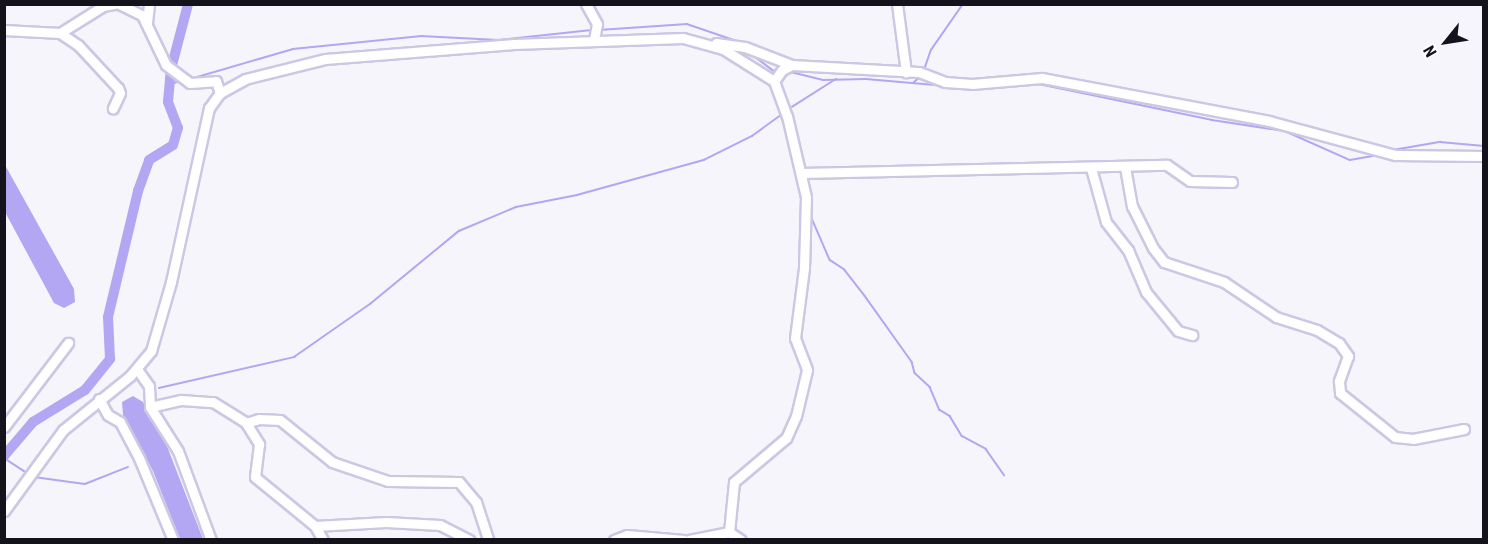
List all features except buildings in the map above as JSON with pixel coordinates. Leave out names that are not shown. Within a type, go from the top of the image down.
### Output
[{"type":"street","points":[[60,33],[103,6],[114,4]]},
{"type":"street","points":[[119,4],[136,9],[147,24],[166,65],[190,83],[198,86],[216,81],[220,93]]},
{"type":"street","points":[[147,24],[149,4]]},
{"type":"street","points":[[586,4],[597,24],[594,40]]},
{"type":"street","points":[[897,4],[906,72]]},
{"type":"street","points":[[4,30],[60,33],[78,45],[110,76],[120,93],[113,108]]},
{"type":"street","points":[[4,511],[63,430],[137,369],[151,351],[161,323],[209,108],[220,93],[245,79],[325,59],[594,40],[671,38],[745,47],[792,65],[906,72],[972,84],[1042,78],[1269,121],[1395,155],[1484,156]]},
{"type":"street","points":[[708,43],[752,65],[774,81],[802,172],[806,234],[795,338],[807,370],[791,432],[734,482],[729,532]]},
{"type":"street","points":[[774,81],[782,70],[792,65]]},
{"type":"street","points":[[802,172],[1167,165],[1190,181],[1232,183]]},
{"type":"street","points":[[1125,167],[1132,206],[1153,248],[1164,262],[1224,282],[1276,317],[1317,330],[1339,343],[1348,356],[1339,381],[1340,393],[1389,434],[1404,440],[1464,429]]},
{"type":"street","points":[[1091,168],[1106,222],[1128,250],[1146,292],[1174,327],[1192,335]]},
{"type":"street","points":[[4,427],[68,343]]},
{"type":"street","points":[[137,369],[149,386],[150,407],[178,451],[211,540]]},
{"type":"street","points":[[99,399],[108,415],[120,422],[139,458],[173,540]]},
{"type":"street","points":[[150,407],[181,400],[213,402],[246,423],[259,444],[255,477],[315,526],[323,540]]},
{"type":"street","points":[[246,423],[259,419],[280,420],[332,462],[388,481],[459,482],[476,502],[490,540],[496,540]]},
{"type":"street","points":[[315,526],[386,522],[440,525],[469,540]]},
{"type":"street","points":[[614,540],[627,535],[686,540],[729,532],[741,540]]},
{"type":"shaded area","points":[[5,165],[74,289],[75,302],[64,308],[54,303],[5,212]]},
{"type":"shaded area","points":[[133,396],[143,402],[165,441],[203,539],[180,539],[153,471],[123,415],[122,402]]},
{"type":"waterway","points":[[4,456],[33,422],[85,390],[110,359],[108,317],[138,191],[149,160],[173,145],[178,128],[168,102],[171,69],[188,4]]},
{"type":"waterway","points":[[924,70],[931,50],[963,4]]},
{"type":"waterway","points":[[599,30],[687,24],[737,41]]},
{"type":"waterway","points":[[194,78],[293,49],[421,36],[498,40],[591,30]]},
{"type":"waterway","points":[[750,53],[775,72]]},
{"type":"waterway","points":[[787,71],[823,80],[866,79],[958,87]]},
{"type":"waterway","points":[[913,83],[920,77]]},
{"type":"waterway","points":[[780,78],[791,113]]},
{"type":"waterway","points":[[792,107],[836,79]]},
{"type":"waterway","points":[[170,84],[181,81]]},
{"type":"waterway","points":[[1034,83],[1212,120],[1285,131],[1350,160],[1377,155]]},
{"type":"waterway","points":[[159,388],[294,357],[370,304],[459,231],[516,207],[577,195],[704,160],[752,136],[781,115]]},
{"type":"waterway","points":[[1393,150],[1440,142],[1484,146]]},
{"type":"waterway","points":[[800,153],[805,168]]},
{"type":"waterway","points":[[807,178],[811,216],[830,260],[844,269],[865,296],[912,362],[915,373],[930,387],[940,410],[950,416],[962,436],[986,449],[1004,475]]},
{"type":"waterway","points":[[4,458],[27,473]]},
{"type":"waterway","points":[[34,477],[85,484],[128,467]]}]
